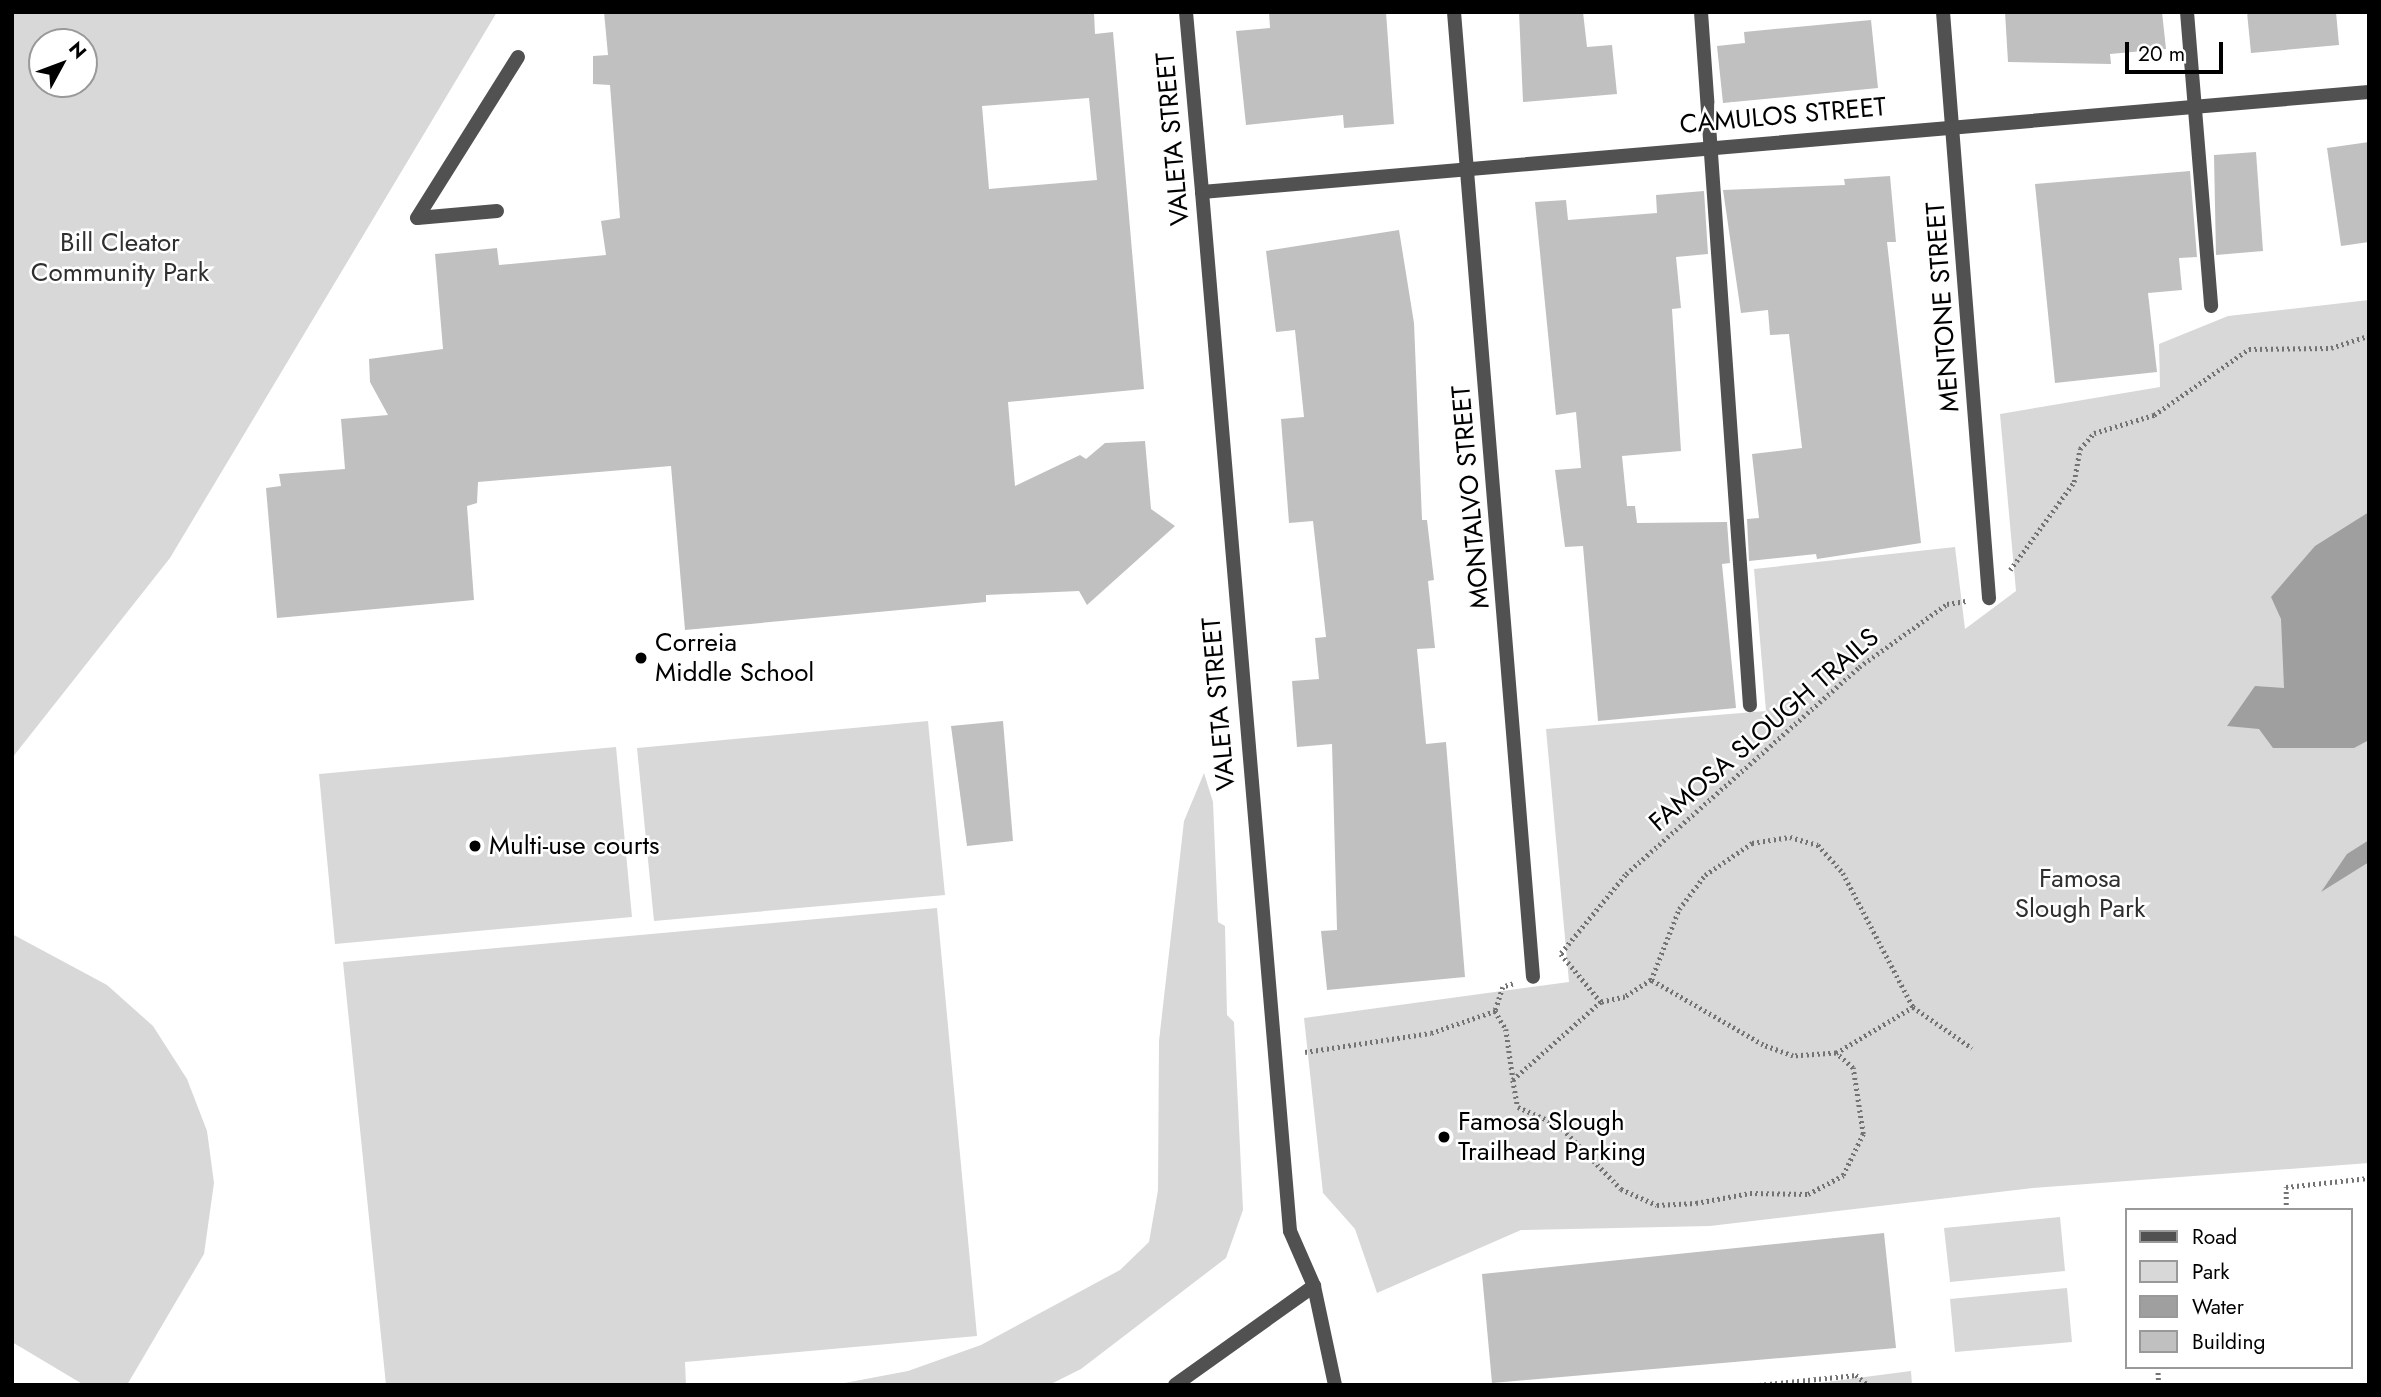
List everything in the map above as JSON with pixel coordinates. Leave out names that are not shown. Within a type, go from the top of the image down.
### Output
[{"type":"street","name":"VALETA STREET","points":[[1186,12],[1265,991],[1290,1231],[1314,1286],[1335,1385]]},
{"type":"street","name":"MONTALVO STREET","points":[[1454,12],[1534,977]]},
{"type":"street","points":[[1701,12],[1750,705]]},
{"type":"street","name":"MENTONE STREET","points":[[1943,12],[1989,598]]},
{"type":"street","points":[[2187,12],[2211,306]]},
{"type":"street","points":[[497,211],[417,218],[518,57]]},
{"type":"street","name":"CAMULOS STREET","points":[[1202,192],[1467,166],[2369,92]]},
{"type":"street","points":[[1175,1385],[1314,1286]]},
{"type":"path","points":[[1989,598],[2074,482],[2080,449],[2094,433],[2154,415],[2249,349],[2331,348],[2369,336]]},
{"type":"path","name":"FAMOSA SLOUGH TRAILS","points":[[1495,1011],[1503,987],[1534,977],[1561,953],[1626,874],[1859,667],[1947,604],[1989,598]]},
{"type":"path","points":[[1513,1080],[1601,1002],[1625,997],[1651,980],[1679,909],[1705,875],[1752,843],[1790,836],[1818,845],[1843,873],[1913,1007],[1972,1048]]},
{"type":"path","points":[[1561,953],[1601,1002]]},
{"type":"path","points":[[1651,980],[1763,1045],[1793,1056],[1836,1053],[1913,1007]]},
{"type":"path","points":[[1305,1052],[1431,1032],[1495,1011],[1506,1029],[1518,1107],[1559,1125],[1621,1189],[1657,1205],[1750,1193],[1808,1194],[1843,1175],[1863,1134],[1853,1068],[1836,1053]]},
{"type":"path","points":[[2286,1208],[2286,1187],[2369,1178]]},
{"type":"path","points":[[1759,1385],[1856,1375],[1868,1385]]},
{"type":"green space","name":"Bill Cleator Community Park","points":[[12,12],[497,12],[170,558],[12,758]]},
{"type":"green space","name":"Famosa Slough Park","points":[[2369,300],[2369,1163],[2033,1188],[1710,1226],[1521,1230],[1377,1293],[1355,1229],[1323,1193],[1304,1018],[1569,982],[1546,729],[1766,711],[1754,569],[1955,547],[1965,629],[2016,591],[2000,414],[2160,387],[2159,344],[2228,316]]},
{"type":"green space","name":"Multi-use courts","points":[[928,721],[945,895],[654,921],[637,748]]},
{"type":"green space","name":"Multi-use courts","points":[[616,747],[632,917],[335,944],[319,774]]},
{"type":"green space","points":[[1204,773],[1213,802],[1218,922],[1225,926],[1227,1015],[1234,1022],[1243,1210],[1226,1258],[1081,1369],[1049,1385],[834,1385],[908,1371],[981,1345],[1120,1270],[1149,1242],[1158,1190],[1159,1041],[1184,821]]},
{"type":"green space","points":[[937,908],[977,1336],[685,1362],[686,1385],[386,1385],[343,962]]},
{"type":"green space","points":[[12,934],[107,985],[153,1026],[187,1079],[207,1131],[214,1183],[204,1254],[127,1385],[84,1385],[12,1342]]},
{"type":"green space","points":[[2060,1217],[2065,1271],[1950,1282],[1944,1228]]},
{"type":"green space","points":[[2067,1288],[2072,1342],[1955,1352],[1950,1299]]},
{"type":"green space","points":[[1911,1371],[1912,1385],[1803,1385]]},
{"type":"water","points":[[2369,512],[2369,740],[2354,748],[2273,748],[2259,729],[2227,726],[2255,686],[2284,688],[2281,619],[2271,597],[2315,546]]},
{"type":"water","points":[[2369,840],[2369,862],[2321,892],[2347,854]]},
{"type":"building","points":[[604,12],[1094,12],[1095,34],[1113,32],[1144,389],[1008,402],[1015,486],[1080,455],[1086,459],[1105,443],[1145,441],[1151,509],[1175,526],[1087,605],[1079,591],[986,595],[986,602],[685,630],[671,466],[478,482],[477,503],[467,506],[474,600],[277,618],[266,488],[281,486],[279,474],[345,469],[341,419],[388,415],[370,382],[369,359],[443,349],[435,254],[497,248],[499,265],[606,255],[601,221],[620,218],[610,85],[593,84],[593,56],[608,55]],"holes":[[[1089,98],[1097,180],[989,189],[982,106]]]},
{"type":"building","points":[[1269,12],[1386,12],[1394,124],[1344,128],[1343,115],[1246,125],[1236,31],[1270,28]]},
{"type":"building","points":[[1519,12],[1583,12],[1587,47],[1612,45],[1617,94],[1523,102]]},
{"type":"building","points":[[2005,12],[2162,12],[2166,49],[2110,54],[2111,64],[2008,62]]},
{"type":"building","points":[[2247,12],[2336,12],[2339,45],[2251,53]]},
{"type":"building","points":[[1871,20],[1878,88],[1723,103],[1717,46],[1745,43],[1744,32]]},
{"type":"building","points":[[2369,142],[2369,242],[2341,246],[2327,148]]},
{"type":"building","points":[[2256,152],[2263,251],[2216,255],[2214,155]]},
{"type":"building","points":[[2190,171],[2197,257],[2179,258],[2182,290],[2148,293],[2157,372],[2055,383],[2035,184]]},
{"type":"building","points":[[1890,176],[1896,242],[1887,242],[1921,543],[1817,559],[1816,554],[1749,561],[1747,519],[1759,518],[1752,454],[1802,448],[1789,334],[1770,335],[1768,310],[1741,313],[1723,190],[1845,185],[1844,179]]},
{"type":"building","points":[[1704,191],[1708,254],[1676,257],[1681,308],[1672,309],[1681,451],[1622,456],[1627,506],[1635,506],[1637,523],[1727,522],[1730,563],[1722,564],[1736,708],[1598,721],[1583,546],[1565,547],[1555,470],[1581,468],[1576,412],[1556,415],[1535,202],[1566,200],[1568,220],[1657,213],[1656,195]]},
{"type":"building","points":[[1399,230],[1414,323],[1422,520],[1427,520],[1434,580],[1428,581],[1435,648],[1417,649],[1426,744],[1446,742],[1465,977],[1327,990],[1321,931],[1337,930],[1332,744],[1297,747],[1292,681],[1319,679],[1315,638],[1326,637],[1313,521],[1289,523],[1281,419],[1304,417],[1295,330],[1276,332],[1266,251]]},
{"type":"building","points":[[1003,721],[1013,841],[967,846],[951,726]]},
{"type":"building","points":[[1884,1233],[1896,1348],[1492,1383],[1482,1274]]},
{"type":"place","name":"Correia Middle School","points":[[641,658]]},
{"type":"place","name":"Multi-use courts","points":[[475,846]]},
{"type":"place","name":"Famosa Slough Trailhead Parking","points":[[1444,1137]]}]
